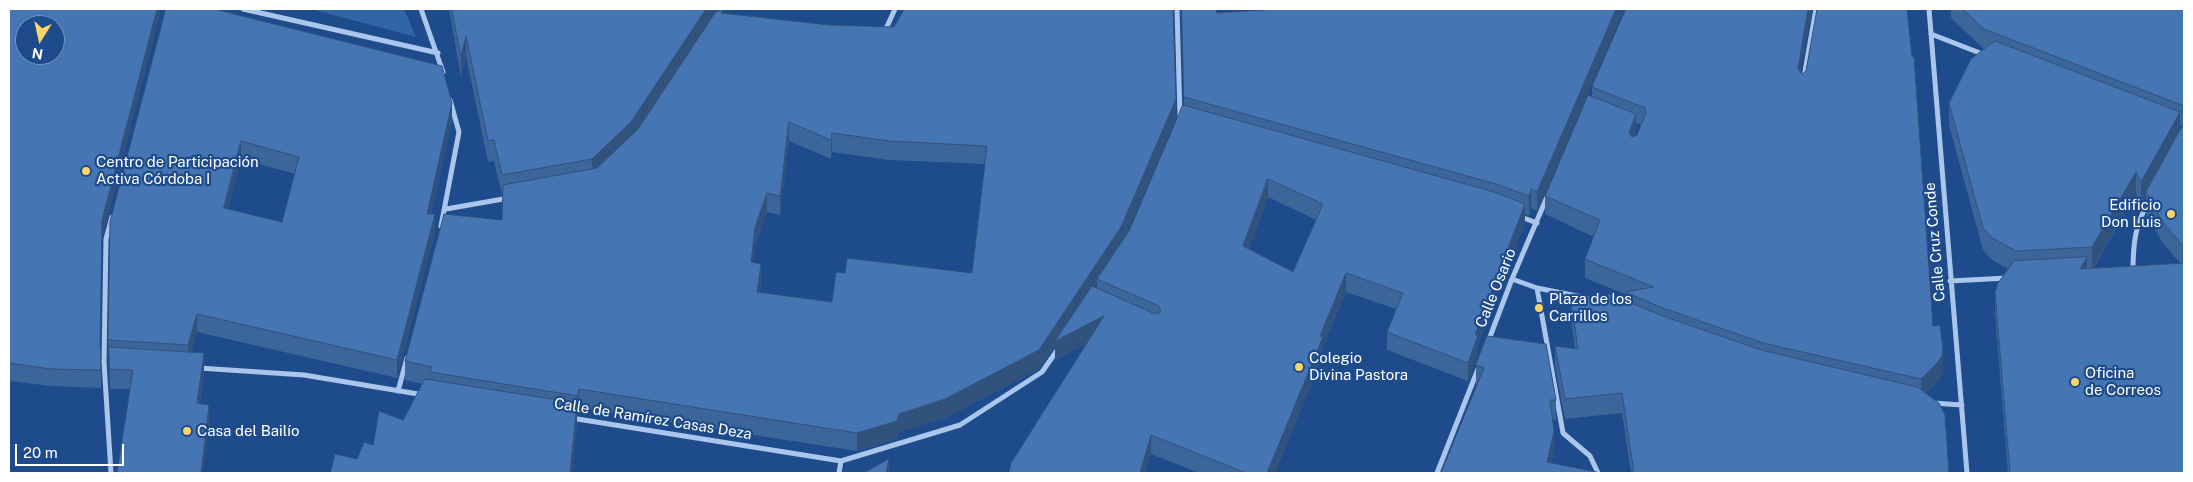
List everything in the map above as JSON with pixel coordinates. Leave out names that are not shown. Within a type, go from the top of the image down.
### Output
[{"type":"street","points":[[243,9],[438,53]]},
{"type":"street","points":[[422,9],[445,79]]},
{"type":"street","points":[[874,32],[884,32],[895,9]]},
{"type":"street","points":[[1176,127],[1180,119],[1177,9]]},
{"type":"street","points":[[1803,80],[1816,9]]},
{"type":"street","name":"Calle Cruz Conde","points":[[1929,9],[1967,473]]},
{"type":"street","points":[[1931,34],[1994,58]]},
{"type":"street","points":[[440,228],[446,209],[459,132],[450,97]]},
{"type":"street","points":[[1180,119],[1190,122]]},
{"type":"street","name":"Calle Osario","points":[[1485,350],[1512,279],[1548,195]]},
{"type":"street","points":[[2133,272],[2133,241],[2142,212],[2151,195]]},
{"type":"street","points":[[446,209],[518,197]]},
{"type":"street","points":[[111,473],[104,362],[106,239],[114,210]]},
{"type":"street","points":[[1514,214],[1537,224]]},
{"type":"street","points":[[2124,273],[2142,272]]},
{"type":"street","points":[[1950,281],[2018,278]]},
{"type":"street","points":[[1512,279],[1538,288],[1582,296],[1600,304]]},
{"type":"street","points":[[1538,288],[1563,433],[1590,456],[1598,473]]},
{"type":"street","points":[[839,473],[842,461],[960,425],[1042,372],[1064,340]]},
{"type":"street","points":[[398,391],[408,352]]},
{"type":"street","points":[[1437,473],[1482,359]]},
{"type":"street","points":[[104,362],[114,362]]},
{"type":"street","points":[[190,367],[304,375],[428,396]]},
{"type":"street","points":[[1924,402],[1962,405]]},
{"type":"street","name":"Calle de Ramírez Casas Deza","points":[[566,417],[842,461]]},
{"type":"shaded area","points":[[311,9],[404,9],[416,37]]},
{"type":"building","points":[[9,9],[157,9],[102,220],[101,370],[51,369],[9,363]]},
{"type":"building","points":[[166,9],[214,9],[442,66],[452,103],[427,214],[435,214],[397,360],[197,314],[188,345],[108,340],[110,222]],"holes":[[[241,141],[299,157],[282,222],[224,208]]]},
{"type":"building","points":[[452,9],[706,9],[631,122],[592,159],[502,175],[494,140],[488,141],[466,36],[461,56]]},
{"type":"building","points":[[722,9],[721,13],[829,25],[894,27],[904,9],[1173,9],[1176,99],[1121,227],[1039,350],[945,399],[899,414],[897,421],[857,433],[579,389],[578,396],[430,372],[432,367],[405,361],[444,214],[502,220],[503,185],[597,168],[638,129],[715,13]],"holes":[[[789,122],[831,140],[832,133],[889,141],[987,146],[972,273],[847,258],[845,273],[836,272],[832,302],[757,292],[761,264],[751,262],[755,227],[767,193],[780,196]]]},
{"type":"building","points":[[1182,9],[1216,9],[1217,13],[1278,9],[1616,9],[1537,192],[1531,189],[1529,196],[1496,184],[1184,97]]},
{"type":"building","points":[[1626,9],[1808,9],[1798,69],[1802,74],[1806,71],[1817,9],[1907,9],[1912,57],[1914,56],[1933,326],[1940,325],[1943,349],[1942,356],[1937,363],[1921,379],[1763,343],[1663,308],[1625,292],[1654,287],[1585,259],[1600,220],[1545,196],[1588,95],[1636,114],[1629,133],[1632,137],[1637,135],[1646,113],[1645,108],[1592,87]]},
{"type":"building","points":[[1963,9],[2184,9],[2184,106],[1984,29]]},
{"type":"building","points":[[1995,41],[2180,112],[2141,182],[2136,172],[2092,247],[2016,251],[1992,238],[1983,228],[1949,103],[1971,59]]},
{"type":"building","points":[[1183,105],[1494,192],[1525,204],[1475,335],[1478,335],[1468,363],[1387,332],[1403,293],[1346,273],[1320,336],[1323,337],[1267,473],[1246,473],[1151,435],[1140,473],[1009,473],[1011,463],[1104,316],[1055,341],[1092,286],[1155,314],[1161,312],[1159,306],[1097,279],[1129,231]],"holes":[[[1268,179],[1323,204],[1293,272],[1243,246]]]},
{"type":"building","points":[[2184,123],[2184,245],[2181,244],[2162,221],[2146,192]]},
{"type":"building","name":"Oficina de Correos","points":[[2087,257],[2080,269],[2184,263],[2184,473],[2010,473],[1995,292],[1998,283],[2014,261]]},
{"type":"building","points":[[1610,294],[1660,315],[1761,350],[1917,387],[1939,403],[1945,415],[1949,473],[1634,473],[1622,393],[1565,399],[1555,346],[1578,349],[1571,301]]},
{"type":"building","points":[[1487,336],[1546,344],[1556,400],[1550,400],[1554,431],[1547,462],[1601,473],[1441,473],[1484,368],[1476,365]]},
{"type":"building","points":[[109,347],[204,353],[197,403],[209,405],[201,473],[117,473],[133,370],[110,369]]},
{"type":"building","points":[[425,379],[577,403],[570,473],[330,473],[335,454],[357,459],[364,442],[373,445],[379,411],[403,420]]},
{"type":"building","points":[[889,459],[886,473],[864,473]]},
{"type":"place","name":"Centro de Participación Activa Córdoba I","points":[[86,171]]},
{"type":"place","name":"Edificio Don Luis","points":[[2171,214]]},
{"type":"place","name":"Plaza de los Carrillos","points":[[1539,308]]},
{"type":"place","name":"Colegio Divina Pastora","points":[[1299,367]]},
{"type":"place","name":"Oficina de Correos","points":[[2075,382]]},
{"type":"place","name":"Casa del Bailío","points":[[187,431]]}]
